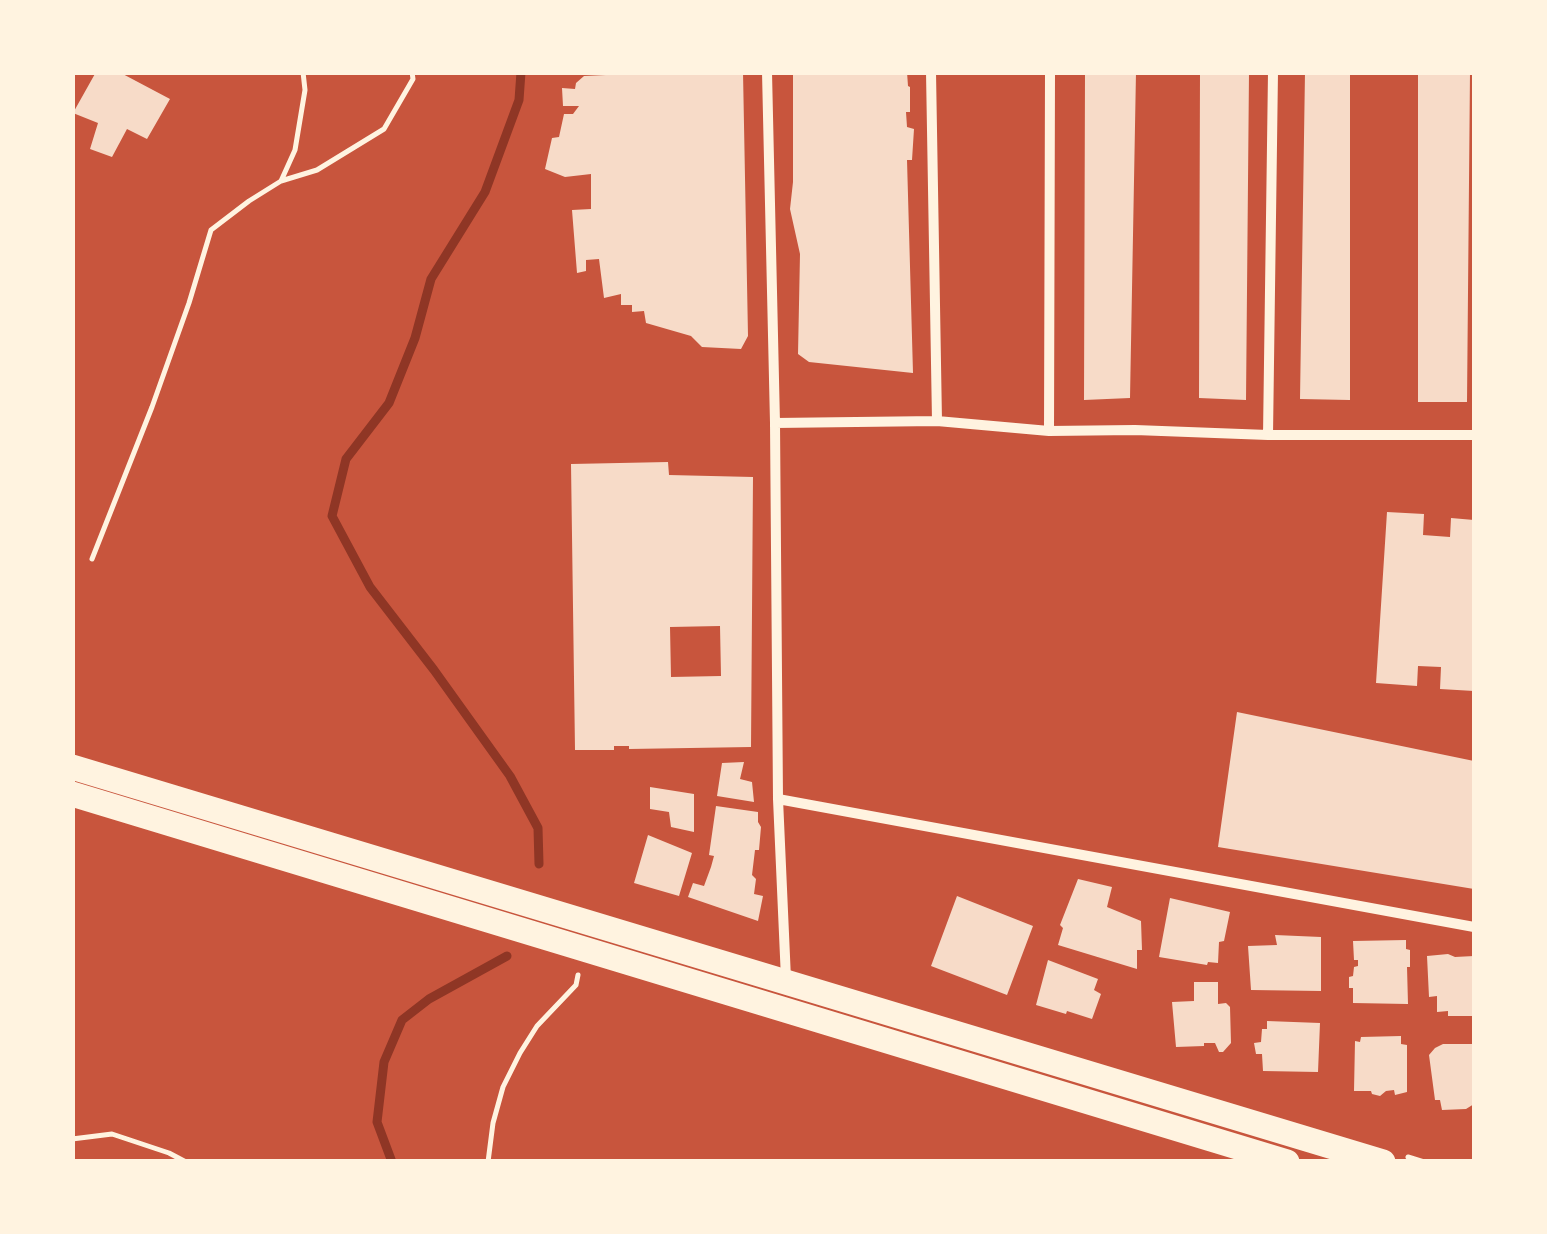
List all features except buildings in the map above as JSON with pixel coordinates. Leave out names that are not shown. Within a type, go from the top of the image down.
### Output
[{"type":"main road","points":[[72,767],[1384,1162]]},
{"type":"main road","points":[[72,794],[1287,1162]]},
{"type":"street","points":[[767,72],[778,799],[786,980]]},
{"type":"street","points":[[931,72],[937,421]]},
{"type":"street","points":[[1049,431],[1050,72]]},
{"type":"street","points":[[1268,435],[1273,72]]},
{"type":"street","points":[[775,423],[937,421],[1049,431],[1474,434]]},
{"type":"street","points":[[778,799],[1474,927]]},
{"type":"path","points":[[280,181],[295,150],[305,90],[303,72]]},
{"type":"path","points":[[92,559],[164,372],[211,230],[280,181],[317,170],[384,129],[413,79],[412,72]]},
{"type":"path","points":[[488,1162],[503,1087],[537,1026],[576,985],[583,948]]},
{"type":"path","points":[[72,1140],[112,1134],[186,1162]]},
{"type":"waterway","points":[[521,72],[519,100],[485,192],[431,279],[415,338],[389,403],[346,459],[332,516],[370,587],[510,776],[538,828],[539,864]]},
{"type":"waterway","points":[[392,1162],[377,1122],[384,1062],[402,1020],[429,999],[507,956]]}]
